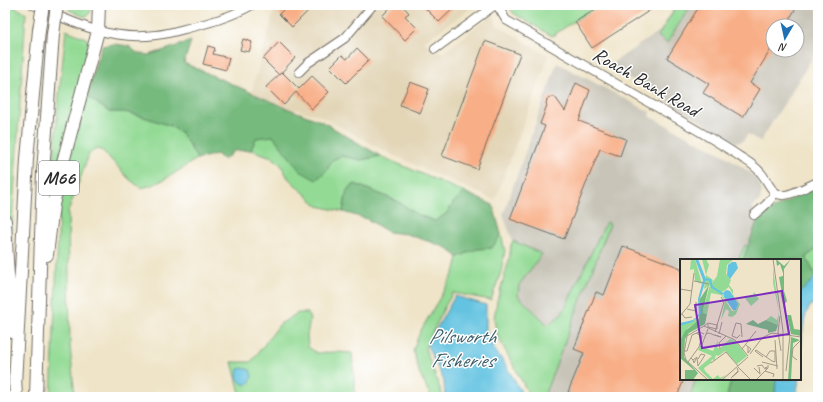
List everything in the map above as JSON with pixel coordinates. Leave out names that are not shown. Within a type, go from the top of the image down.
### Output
[{"type":"highway","name":"M66","points":[[15,384],[27,159],[39,30],[43,5]]},
{"type":"highway","name":"M66","points":[[36,397],[43,172],[53,34],[57,5]]},
{"type":"highway","name":"M66","points":[[38,328],[53,205],[98,31],[99,5]]},
{"type":"highway","name":"M66","points":[[5,221],[16,397]]},
{"type":"street","points":[[33,5],[74,23],[98,31],[131,36],[156,35],[201,25],[225,18],[252,5]]},
{"type":"street","points":[[299,72],[345,38],[373,5]]},
{"type":"street","points":[[435,49],[496,5]]},
{"type":"street","name":"Roach Bank Road","points":[[496,5],[506,20],[678,119],[742,158],[761,173],[775,192]]},
{"type":"street","points":[[754,215],[768,204],[775,192],[787,196],[818,182]]},
{"type":"shaded area","points":[[276,5],[475,5],[423,42],[443,53],[493,14],[497,25],[549,56],[495,200],[391,154],[319,115],[284,107],[251,93]]},
{"type":"shaded area","points":[[676,5],[818,5],[818,49],[760,142],[748,134],[743,141],[736,143],[608,66],[661,30]]},
{"type":"shaded area","points":[[557,63],[650,112],[649,116],[724,155],[754,176],[759,182],[762,192],[760,200],[752,207],[759,216],[748,246],[745,245],[739,259],[680,259],[680,380],[696,380],[690,397],[545,397],[544,396],[610,224],[606,222],[562,314],[548,325],[518,296],[519,285],[542,254],[513,241],[503,215]]},
{"type":"green space","points":[[5,5],[11,5],[26,13],[10,253],[5,133]]},
{"type":"green space","points":[[70,5],[92,5],[90,13],[85,17],[69,10]]},
{"type":"green space","points":[[508,5],[599,5],[552,36],[513,13]]},
{"type":"green space","points":[[677,5],[691,5],[667,43],[658,36]]},
{"type":"green space","points":[[66,30],[86,38],[89,42],[50,213],[58,104]]},
{"type":"green space","points":[[191,41],[184,63],[284,107],[323,122],[380,156],[361,160],[341,156],[332,160],[327,170],[316,180],[300,171],[273,136],[256,138],[251,150],[234,151],[224,160],[217,154],[197,159],[181,133],[171,126],[124,112],[109,112],[87,96],[102,46],[114,44],[129,46],[137,53],[149,55]]},
{"type":"green space","points":[[87,96],[109,112],[124,112],[171,126],[181,133],[197,159],[163,180],[141,188],[129,179],[103,151],[96,148],[89,154],[68,212],[70,346],[75,397],[51,397],[59,213],[63,181]]},
{"type":"green space","points":[[273,136],[283,148],[327,170],[332,160],[341,156],[361,160],[380,156],[464,192],[454,202],[446,214],[435,221],[418,215],[397,201],[355,184],[347,190],[343,212],[318,206],[288,178],[281,165],[272,157],[251,150],[256,138]]},
{"type":"green space","points":[[355,184],[397,201],[418,215],[435,221],[446,214],[454,202],[464,192],[493,205],[501,234],[492,248],[477,249],[458,257],[445,247],[407,234],[388,232],[367,219],[343,212],[347,190]]},
{"type":"green space","points":[[818,187],[818,248],[806,257],[816,277],[801,292],[801,259],[743,259],[759,216]]},
{"type":"green space","points":[[606,222],[610,224],[544,396],[545,397],[530,397],[497,334],[494,319],[497,301],[509,260],[511,245],[513,241],[542,254],[519,285],[518,296],[548,325],[562,314]]},
{"type":"green space","points":[[501,234],[505,251],[501,272],[491,300],[453,293],[445,306],[425,348],[443,397],[431,397],[419,372],[413,350],[420,332],[454,273],[458,257],[477,249],[492,248]]},
{"type":"green space","points":[[745,245],[748,246],[743,259],[738,259]]},
{"type":"green space","points":[[818,248],[818,275],[816,277],[806,257]]},
{"type":"green space","points":[[298,313],[308,313],[310,320],[307,335],[308,347],[317,353],[352,353],[355,392],[353,397],[241,397],[232,362],[251,362],[280,324]]},
{"type":"green space","points":[[696,380],[732,380],[727,397],[690,397]]},
{"type":"green space","points":[[732,380],[776,380],[775,397],[727,397]]},
{"type":"water","points":[[818,275],[818,299],[808,310],[804,320],[801,352],[801,292]]},
{"type":"water","name":"Pilsworth Fisheries","points":[[455,296],[486,305],[486,330],[494,349],[505,364],[524,397],[445,397],[444,381],[427,345]]},
{"type":"water","points":[[243,368],[250,370],[252,376],[250,382],[245,385],[237,377],[238,369]]},
{"type":"water","points":[[776,380],[799,380],[796,397],[775,397]]},
{"type":"building","points":[[288,5],[314,5],[292,27],[279,14]]},
{"type":"building","points":[[393,5],[402,5],[409,13],[405,16],[417,28],[405,40],[382,16]]},
{"type":"building","points":[[422,5],[457,5],[439,22]]},
{"type":"building","points":[[602,5],[658,5],[592,48],[575,22]]},
{"type":"building","points":[[700,5],[798,5],[790,18],[765,18],[766,58],[750,83],[760,89],[743,117],[703,93],[709,84],[667,58]]},
{"type":"building","points":[[243,39],[252,42],[249,52],[240,50]]},
{"type":"building","points":[[485,41],[520,54],[477,169],[442,156]]},
{"type":"building","points":[[279,42],[295,58],[279,75],[263,59]]},
{"type":"building","points":[[208,46],[215,48],[213,54],[229,58],[226,70],[203,64]]},
{"type":"building","points":[[357,48],[369,60],[346,83],[330,67],[342,55],[347,59]]},
{"type":"building","points":[[282,72],[299,89],[312,76],[329,92],[312,109],[296,92],[284,105],[266,87]]},
{"type":"building","points":[[410,82],[429,89],[420,113],[400,105]]},
{"type":"building","points":[[576,83],[590,90],[579,121],[626,139],[620,156],[600,149],[564,239],[510,219],[545,126],[540,124],[547,105],[547,99],[555,97],[565,111]]},
{"type":"building","points":[[623,246],[680,268],[680,380],[684,380],[677,397],[581,397],[568,392],[584,353],[574,349],[596,292],[604,295]]}]
